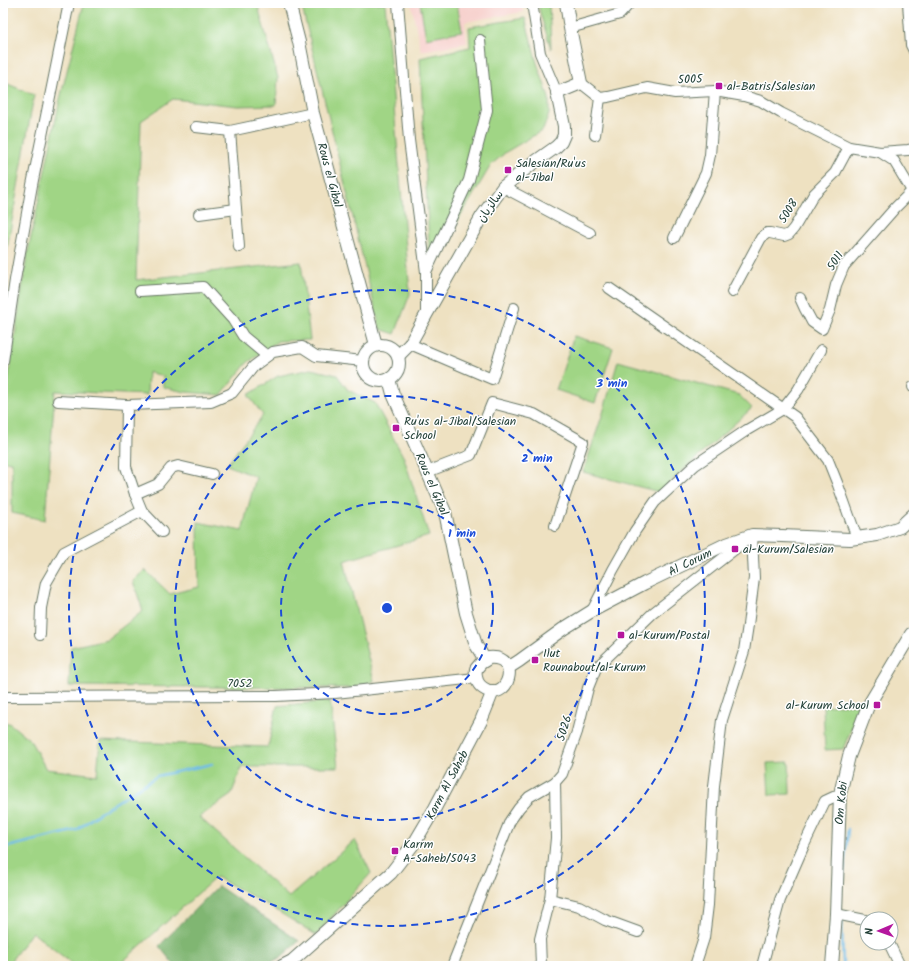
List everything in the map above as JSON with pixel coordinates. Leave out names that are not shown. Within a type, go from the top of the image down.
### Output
[{"type":"street","points":[[3,361],[15,280],[32,185],[69,3]]},
{"type":"street","name":"Rous el Gibal","points":[[289,3],[314,113],[376,345]]},
{"type":"street","points":[[398,3],[409,140],[426,272],[426,315]]},
{"type":"street","points":[[532,3],[540,52],[556,93],[581,83]]},
{"type":"street","points":[[566,3],[581,83],[600,98],[596,135]]},
{"type":"street","points":[[570,28],[620,14],[630,3]]},
{"type":"street","points":[[908,3],[911,45],[914,51]]},
{"type":"street","points":[[426,272],[469,180],[487,110],[480,40]]},
{"type":"street","name":"5005","points":[[600,98],[647,88],[675,93],[715,91],[744,96],[761,101],[781,113],[849,147],[880,152],[914,149]]},
{"type":"street","points":[[674,238],[706,173],[710,155],[715,91]]},
{"type":"street","name":"سالزيان","points":[[398,356],[410,344],[482,216],[502,188],[561,142],[564,135],[564,126],[556,93]]},
{"type":"street","points":[[196,127],[230,130],[314,113]]},
{"type":"street","points":[[230,130],[239,247]]},
{"type":"street","name":"5008","points":[[732,292],[761,238],[767,233],[784,236],[789,234],[814,194],[835,173],[849,147]]},
{"type":"street","points":[[880,152],[894,161],[913,190]]},
{"type":"street","points":[[502,188],[590,233]]},
{"type":"street","name":"5011","points":[[800,298],[812,322],[822,329],[830,310],[836,285],[844,266],[895,208],[913,190]]},
{"type":"street","points":[[199,214],[236,209]]},
{"type":"street","points":[[140,291],[203,287],[233,320],[242,336],[267,356]]},
{"type":"street","points":[[609,288],[795,417],[828,460],[857,538]]},
{"type":"street","points":[[410,344],[492,379],[514,308]]},
{"type":"street","points":[[376,345],[389,347],[394,350],[398,356],[398,369],[389,379],[383,381],[376,381],[370,378],[363,367],[364,356],[367,351],[376,345]]},
{"type":"street","points":[[58,401],[127,405],[211,402],[232,393],[254,366],[273,352],[302,347],[316,356],[363,361]]},
{"type":"street","points":[[592,611],[635,531],[655,502],[695,465],[747,430],[783,409],[798,390],[820,350]]},
{"type":"street","name":"Rous el Gibal","points":[[389,379],[393,394],[445,512],[466,613],[476,645],[485,660]]},
{"type":"street","points":[[427,472],[471,456],[492,403],[534,414],[583,442],[555,526]]},
{"type":"street","points":[[127,405],[126,467],[142,511],[162,532]]},
{"type":"street","points":[[135,494],[158,484],[171,468],[178,466],[212,474]]},
{"type":"street","points":[[40,634],[41,608],[46,583],[64,552],[142,511]]},
{"type":"street","name":"Al Corum","points":[[508,668],[563,629],[592,611],[645,583],[717,549],[752,536],[850,539],[877,535],[900,527],[914,514]]},
{"type":"street","points":[[695,966],[704,938],[707,912],[714,786],[722,720],[744,652],[748,625],[754,578],[752,536]]},
{"type":"street","name":"5026","points":[[452,966],[510,821],[529,797],[555,782],[562,774],[577,732],[588,688],[596,668],[653,613],[752,536]]},
{"type":"street","name":"Om Kobi","points":[[832,966],[836,914],[840,794],[848,756],[868,706],[911,634],[914,632]]},
{"type":"street","points":[[489,658],[502,661],[508,668],[509,677],[505,685],[498,690],[494,691],[482,688],[476,678],[476,669],[489,658]]},
{"type":"street","name":"7052","points":[[3,697],[276,696],[335,693],[476,678]]},
{"type":"street","name":"Karm Al Saheb","points":[[282,966],[292,961],[391,873],[416,842],[481,721],[494,691]]},
{"type":"street","points":[[541,966],[540,939],[550,898],[556,838],[555,782]]},
{"type":"street","points":[[762,966],[780,900],[804,845],[825,801],[840,794]]},
{"type":"street","points":[[550,898],[579,906],[605,920],[638,932]]},
{"type":"street","points":[[836,914],[859,919]]},
{"type":"street","points":[[893,951],[900,966]]},
{"type":"shaded area","points":[[411,3],[522,3],[523,12],[465,22],[467,43],[421,51]]},
{"type":"green space","points":[[84,3],[257,3],[278,78],[276,105],[238,106],[173,99],[141,121],[136,280],[301,262],[310,340],[278,341],[247,363],[221,395],[185,392],[163,387],[163,376],[148,372],[147,395],[55,391],[45,520],[12,513],[12,462],[3,461],[3,414],[27,256],[60,99]]},
{"type":"green space","points":[[301,3],[385,3],[410,294],[395,334],[380,329]]},
{"type":"green space","points":[[420,3],[457,3],[462,31],[426,38]]},
{"type":"green space","points":[[538,3],[549,3],[551,49],[540,13]]},
{"type":"green space","points":[[525,18],[537,63],[549,98],[549,114],[543,130],[506,152],[491,165],[430,268],[420,58],[470,47],[469,27]]},
{"type":"green space","points":[[3,82],[34,95],[3,272]]},
{"type":"green space","points":[[574,336],[613,348],[595,403],[556,390]]},
{"type":"green space","points":[[618,361],[739,395],[752,408],[659,492],[583,472],[603,413]]},
{"type":"green space","points":[[311,369],[337,375],[348,390],[375,403],[404,458],[429,536],[344,561],[374,681],[352,688],[69,686],[71,647],[107,639],[143,611],[133,581],[145,570],[170,594],[199,587],[198,522],[242,531],[256,477],[227,465],[263,415],[248,395],[278,376]]},
{"type":"green space","points":[[330,701],[338,767],[242,767],[231,795],[199,817],[289,897],[355,840],[371,873],[316,935],[261,901],[216,877],[118,966],[75,966],[32,932],[10,962],[3,960],[3,722],[9,723],[30,740],[46,769],[97,775],[100,741],[268,747],[277,706]]},
{"type":"green space","points":[[857,704],[858,713],[843,749],[825,750],[823,706]]},
{"type":"green space","points":[[789,762],[790,794],[769,795],[767,763]]},
{"type":"green space","points":[[218,886],[299,941],[281,957],[264,966],[175,966],[159,946]]},
{"type":"waterway","points":[[3,848],[77,830],[95,816],[157,776],[212,764]]},
{"type":"waterway","points":[[843,880],[848,829]]},
{"type":"waterway","points":[[842,919],[843,966]]},
{"type":"place","name":"al-Batris/Salesian","points":[[719,86]]},
{"type":"place","name":"Salesian/Ru'us al-Jibal","points":[[508,170]]},
{"type":"place","name":"Ru'us al-Jibal/Salesian School","points":[[396,428]]},
{"type":"place","name":"al-Kurum/Salesian","points":[[735,549]]},
{"type":"place","name":"al-Kurum/Postal","points":[[621,635]]},
{"type":"place","name":"Ilut Rounabout/al-Kurum","points":[[535,660]]},
{"type":"place","name":"al-Kurum School","points":[[877,705]]},
{"type":"place","name":"Karrm A-Saheb/5043","points":[[395,851]]}]
